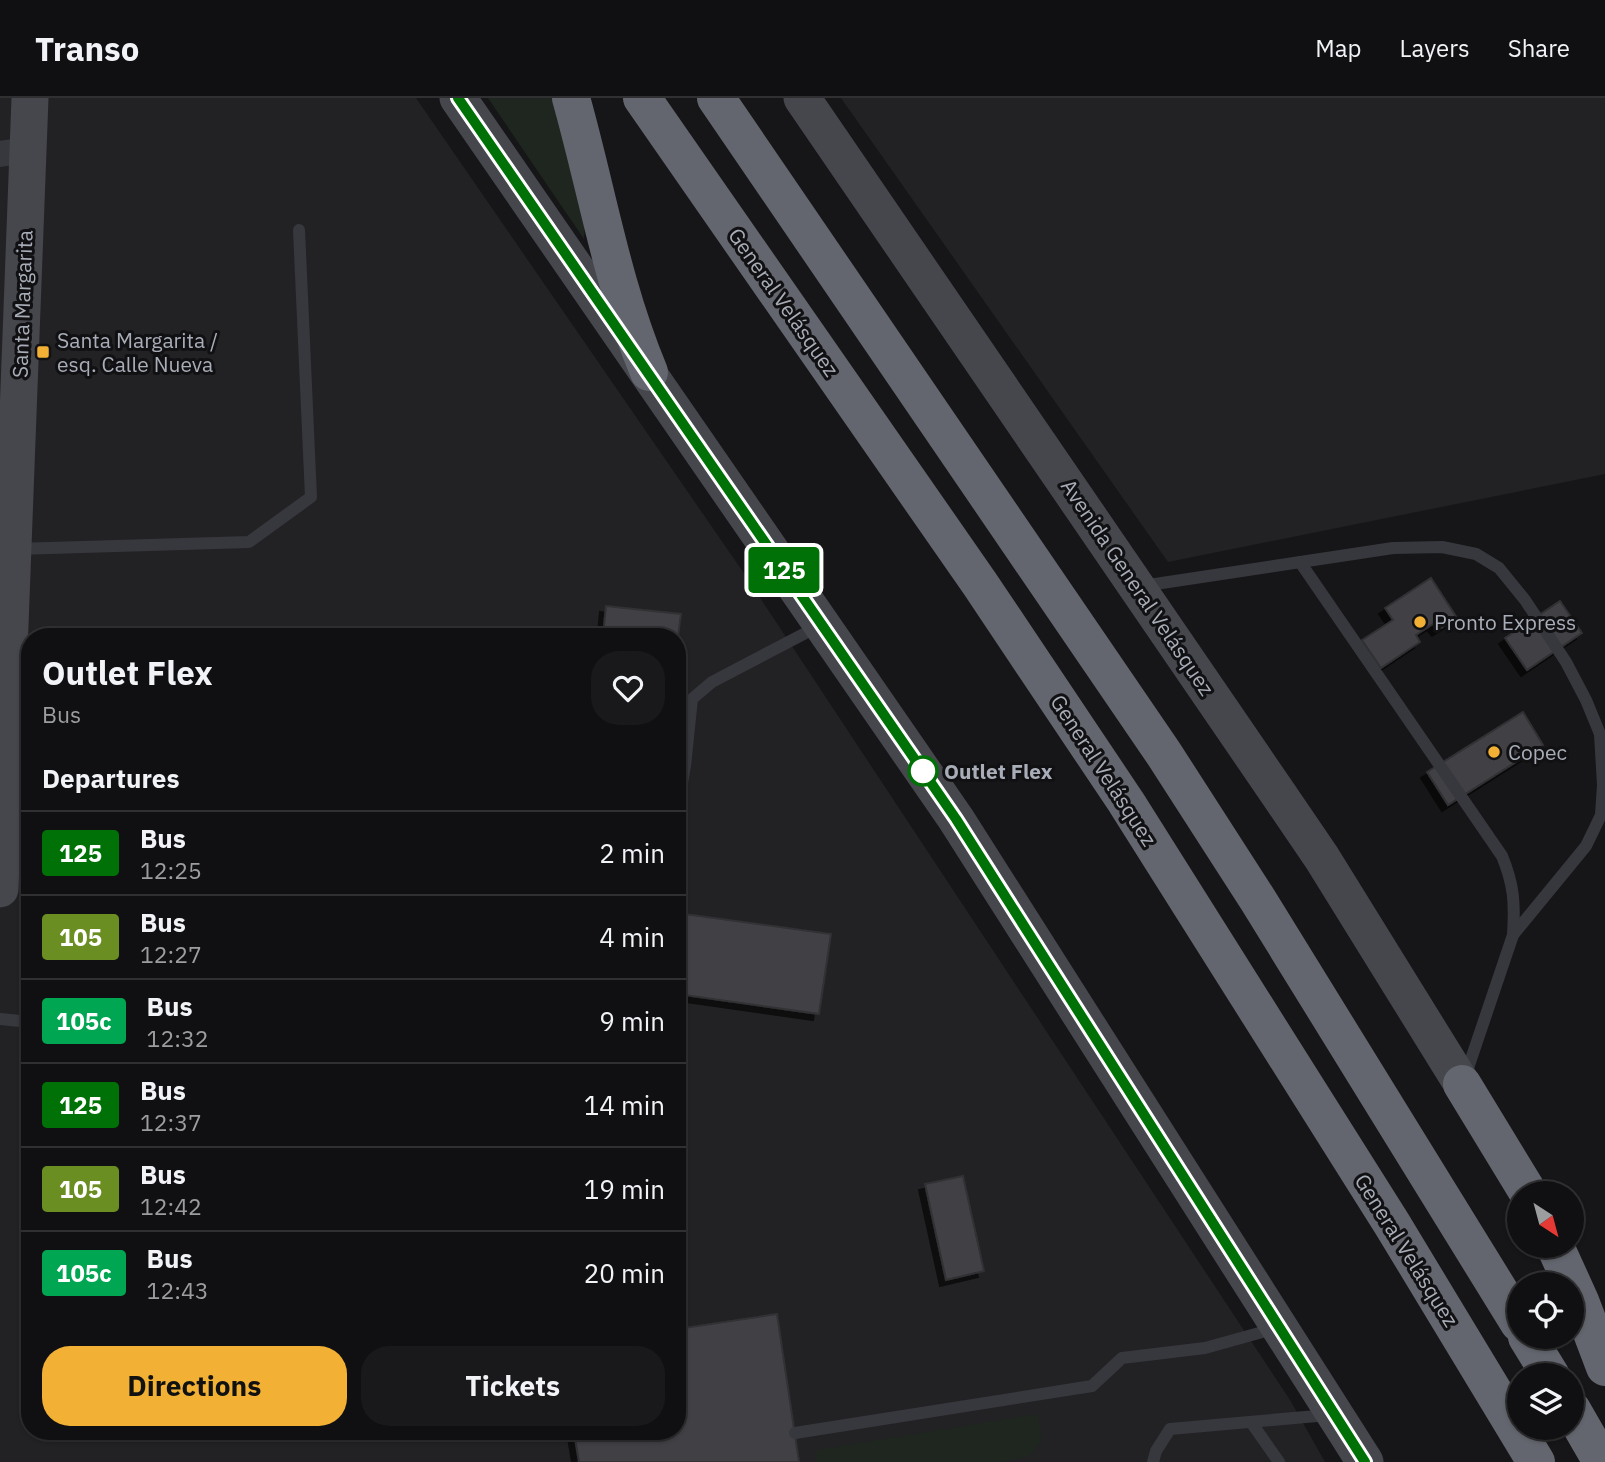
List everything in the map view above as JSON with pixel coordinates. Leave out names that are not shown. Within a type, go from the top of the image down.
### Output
[{"type":"highway","points":[[571,98],[589,161],[620,294],[649,372]]},
{"type":"highway","name":"General Velásquez","points":[[642,98],[980,584],[1126,802],[1392,1224],[1536,1462]]},
{"type":"highway","points":[[716,98],[1164,754],[1507,1304]]},
{"type":"highway","points":[[1462,1084],[1521,1181]]},
{"type":"highway","points":[[1560,1258],[1605,1367]]},
{"type":"highway","points":[[1584,1431],[1602,1462]]},
{"type":"street","name":"Santa Margarita","points":[[0,889],[13,549],[14,152],[30,98]]},
{"type":"street","points":[[458,98],[956,819],[1365,1462]]},
{"type":"street","name":"Avenida General Velásquez","points":[[802,98],[1322,858],[1462,1084]]},
{"type":"lane","points":[[13,549],[249,542],[311,497],[299,230]]},
{"type":"lane","points":[[1137,586],[1405,548],[1442,547],[1476,554],[1499,568],[1525,600],[1566,662],[1586,700],[1600,734],[1603,785],[1601,815],[1586,846],[1513,935]]},
{"type":"lane","points":[[1300,562],[1502,856],[1511,880],[1515,902],[1513,935],[1462,1084]]},
{"type":"lane","points":[[686,744],[692,699],[712,682],[822,624]]},
{"type":"lane","points":[[0,1019],[21,1021]]},
{"type":"lane","points":[[795,1433],[1093,1386],[1122,1358],[1205,1348],[1281,1327]]},
{"type":"lane","points":[[1153,1462],[1156,1451],[1170,1429],[1336,1415]]},
{"type":"lane","points":[[1251,1422],[1279,1462]]},
{"type":"shaded area","points":[[0,98],[416,98],[741,569],[1290,1400],[1325,1462],[0,1462]]},
{"type":"shaded area","points":[[488,98],[554,98],[586,210],[584,239]]},
{"type":"shaded area","points":[[841,98],[1605,98],[1605,474],[1168,562]]},
{"type":"shaded area","points":[[1038,1414],[1042,1441],[1030,1456],[1001,1462],[816,1462],[815,1450]]},
{"type":"building","name":"Pronto Express","points":[[1431,578],[1457,618],[1438,630],[1433,624],[1416,635],[1420,642],[1381,668],[1362,640],[1393,620],[1385,608]]},
{"type":"building","points":[[1560,601],[1582,633],[1527,670],[1505,638]]},
{"type":"building","points":[[606,606],[681,614],[679,628],[604,628]]},
{"type":"building","points":[[1523,712],[1543,745],[1448,805],[1427,772]]},
{"type":"building","points":[[686,914],[831,934],[819,1014],[686,995]]},
{"type":"building","points":[[963,1176],[984,1271],[946,1280],[925,1184]]},
{"type":"building","points":[[777,1314],[799,1462],[579,1462],[575,1440],[686,1440],[686,1328]]},
{"type":"bus line","name":"125","points":[[458,98],[956,819],[1365,1462]]},
{"type":"place","name":"Santa Margarita / esq. Calle Nueva","points":[[43,352]]},
{"type":"place","name":"Pronto Express","points":[[1420,622]]},
{"type":"place","name":"Copec","points":[[1494,752]]},
{"type":"place","name":"Outlet Flex","points":[[923,771]]}]
